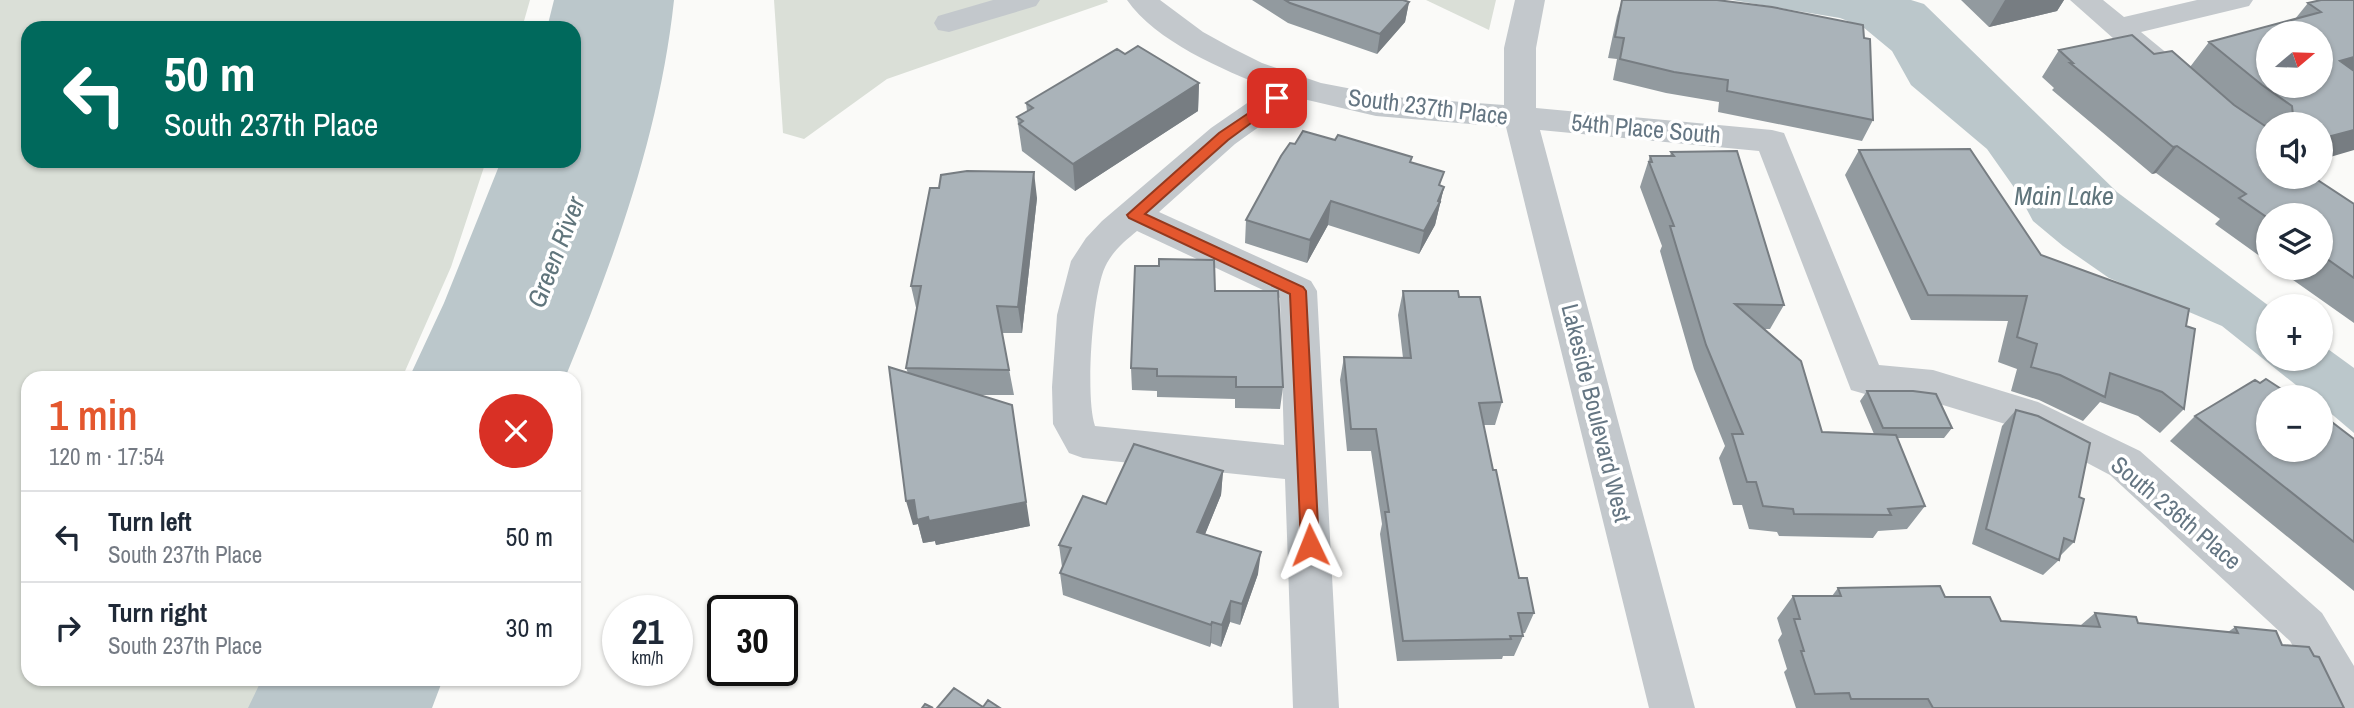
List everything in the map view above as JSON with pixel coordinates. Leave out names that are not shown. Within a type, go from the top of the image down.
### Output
[{"type":"street","points":[[949,23],[1025,0]]},
{"type":"street","name":"South 237th Place","points":[[1142,0],[1154,12],[1209,49],[1294,86],[1374,105],[1520,117]]},
{"type":"street","name":"Lakeside Boulevard West","points":[[1531,0],[1520,48],[1520,117],[1672,708]]},
{"type":"street","points":[[2085,0],[2120,27],[2187,87]]},
{"type":"street","points":[[2120,27],[2238,0]]},
{"type":"street","points":[[1294,86],[1223,136],[1105,238],[1088,263],[1079,291],[1072,391],[1073,424],[1083,441],[1307,464]]},
{"type":"street","name":"54th Place South","points":[[1520,117],[1772,141]]},
{"type":"street","name":"South 236th Place","points":[[1772,141],[1865,379],[1933,386],[2038,418],[2125,463],[2306,627],[2353,708]]},
{"type":"street","points":[[1134,215],[1298,291],[1316,708]]},
{"type":"shaded area","points":[[0,0],[530,0],[524,21],[21,21],[21,168],[484,168],[451,267],[405,371],[21,371],[21,686],[262,686],[251,708],[0,708]]},
{"type":"shaded area","points":[[774,0],[1108,2],[887,79],[804,139],[783,133]]},
{"type":"shaded area","points":[[1426,0],[1496,0],[1489,30]]},
{"type":"water","name":"Green River","points":[[554,0],[674,0],[647,145],[601,286],[568,371],[412,371],[444,303],[498,168],[581,168],[581,21],[549,21]]},
{"type":"water","name":"Main Lake","points":[[1732,0],[1911,0],[1924,4],[2117,192],[2256,296],[2256,353],[2222,326],[2109,278],[2063,246],[2033,221],[2018,193],[1987,149],[1911,85],[1892,51],[1863,27],[1840,18]]},
{"type":"water","name":"Main Lake","points":[[2333,353],[2354,368],[2354,433],[2333,415],[2333,385],[2296,385],[2278,371],[2333,371]]},
{"type":"water","points":[[259,686],[440,686],[432,708],[248,708]]},
{"type":"building","points":[[1285,0],[1403,0],[1409,2],[1380,34]]},
{"type":"building","points":[[1622,0],[1717,0],[1772,7],[1863,25],[1864,38],[1870,39],[1873,120],[1727,91],[1728,80],[1674,72],[1620,59],[1624,38],[1615,37]]},
{"type":"building","points":[[2321,0],[2354,0],[2354,57],[2340,61],[2354,71],[2354,130],[2333,136],[2333,112],[2293,112],[2292,106],[2281,98],[2333,98],[2333,21],[2287,21],[2321,12],[2308,3]]},
{"type":"building","points":[[2256,29],[2256,80],[2209,42]]},
{"type":"building","points":[[2132,35],[2154,54],[2172,51],[2234,105],[2256,120],[2256,189],[2331,189],[2354,204],[2354,278],[2333,263],[2333,203],[2256,203],[2256,210],[2239,198],[2246,194],[2177,146],[2173,147],[2070,63],[2073,63],[2059,50]]},
{"type":"building","points":[[1138,46],[1199,83],[1073,164],[1019,124],[1023,121],[1017,117],[1033,108],[1026,103],[1117,49],[1125,54]]},
{"type":"building","points":[[1303,131],[1335,140],[1338,135],[1412,157],[1410,162],[1444,172],[1439,185],[1444,187],[1438,201],[1440,202],[1424,231],[1331,201],[1310,240],[1246,220],[1281,156],[1290,143],[1295,144]]},
{"type":"building","points":[[1970,149],[2041,255],[2189,309],[2186,326],[2195,329],[2184,409],[2162,392],[2110,373],[2105,397],[2060,375],[2031,367],[2037,344],[2017,337],[2027,296],[1928,295],[1859,150]]},
{"type":"building","points":[[1737,151],[1784,305],[1735,304],[1801,361],[1822,432],[1896,435],[1925,506],[1888,509],[1891,515],[1794,514],[1793,509],[1763,506],[1756,482],[1747,482],[1732,434],[1743,434],[1706,345],[1670,226],[1674,226],[1649,162],[1652,162],[1650,156],[1674,156],[1671,152]]},
{"type":"building","points":[[967,171],[1034,172],[1018,307],[997,306],[1009,370],[906,368],[921,286],[911,286],[930,188],[939,188],[941,175]]},
{"type":"building","points":[[1159,259],[1214,260],[1215,291],[1278,291],[1283,387],[1236,387],[1236,377],[1157,376],[1157,369],[1131,368],[1135,266],[1159,266]]},
{"type":"building","points":[[1403,291],[1458,291],[1459,297],[1480,297],[1502,402],[1479,403],[1519,578],[1527,578],[1534,613],[1518,613],[1523,636],[1510,636],[1511,639],[1403,641],[1385,512],[1389,512],[1376,429],[1351,429],[1344,357],[1411,358]]},
{"type":"building","points":[[889,367],[1012,405],[1026,502],[929,521],[928,517],[917,520],[914,500],[906,501]]},
{"type":"building","points":[[2266,379],[2275,385],[2256,385],[2256,462],[2333,462],[2333,423],[2354,439],[2354,542],[2195,416],[2255,380],[2260,383]]},
{"type":"building","points":[[1867,391],[1936,394],[1952,428],[1883,428]]},
{"type":"building","points":[[2016,410],[2038,416],[2090,443],[2079,497],[2084,499],[2074,542],[2064,538],[2059,560],[1986,529]]},
{"type":"building","points":[[1134,444],[1223,471],[1197,532],[1261,552],[1242,604],[1231,601],[1222,625],[1212,622],[1211,625],[1060,573],[1071,548],[1059,545],[1083,496],[1106,504]]},
{"type":"building","points":[[1940,586],[1945,597],[1990,597],[2001,621],[2100,627],[2095,613],[2136,617],[2138,623],[2238,633],[2235,627],[2276,631],[2282,645],[2309,647],[2314,656],[2319,657],[2344,708],[1933,708],[1928,699],[1851,699],[1849,693],[1815,694],[1801,651],[1804,651],[1794,619],[1800,619],[1793,596],[1841,596],[1838,588]]},
{"type":"building","points":[[954,688],[983,707],[988,700],[1000,708],[937,708]]},
{"type":"route","points":[[1277,98],[1223,136],[1134,215],[1260,271],[1298,291],[1310,545]]}]
